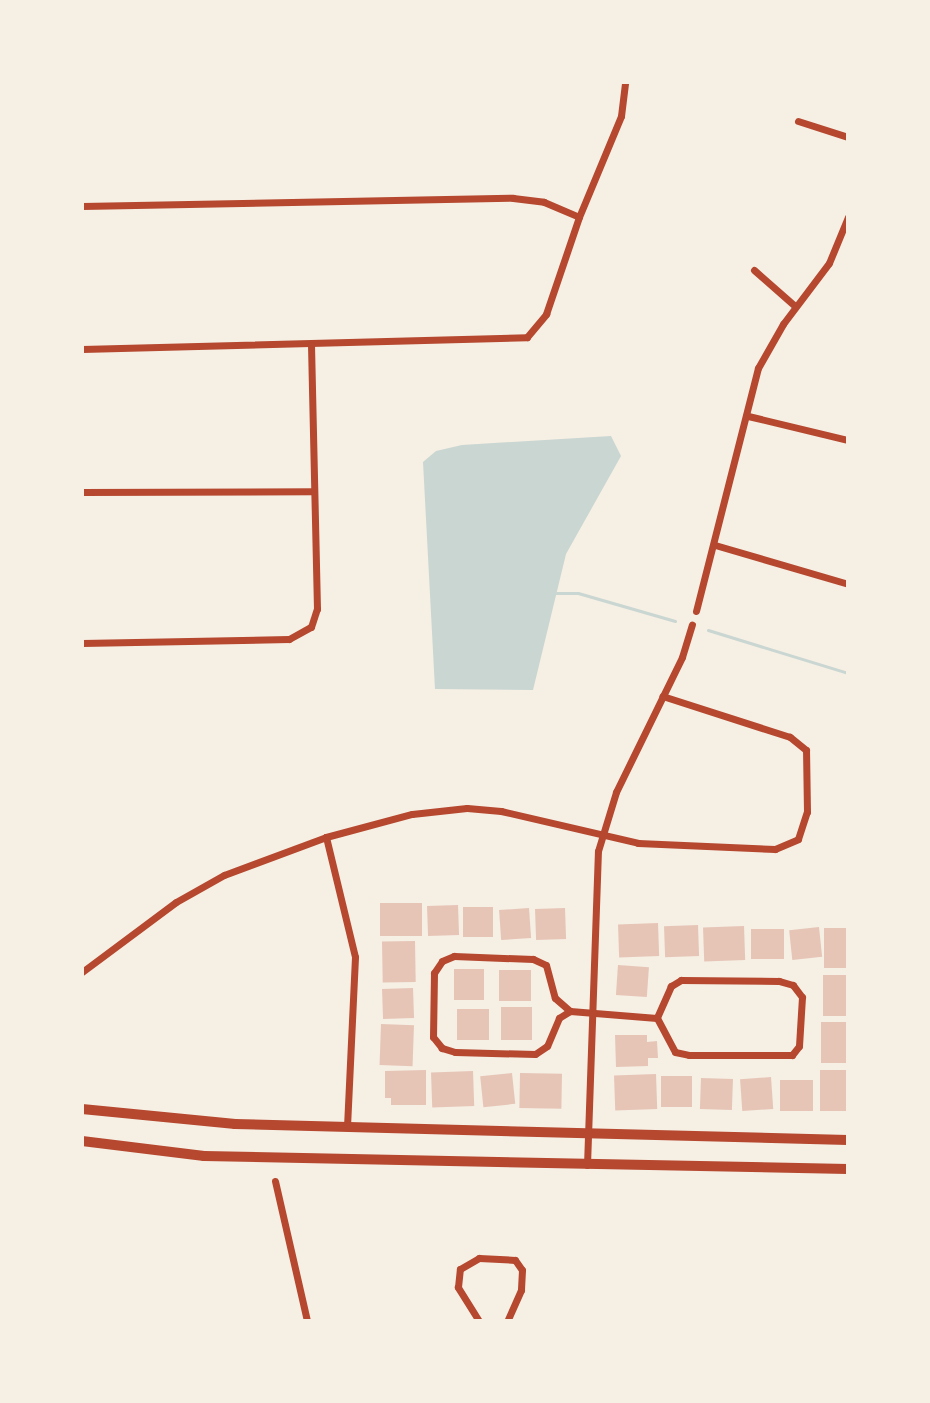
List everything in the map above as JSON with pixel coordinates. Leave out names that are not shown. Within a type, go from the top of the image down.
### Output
[{"type":"main road","points":[[82,1109],[205,1122],[848,1140]]},
{"type":"main road","points":[[82,1141],[204,1156],[848,1169]]},
{"type":"street","points":[[82,349],[527,337],[542,324],[579,217],[621,116],[625,82]]},
{"type":"street","points":[[798,121],[848,137]]},
{"type":"street","points":[[82,206],[513,198],[544,202],[579,217]]},
{"type":"street","points":[[696,611],[758,368],[795,306],[829,263],[848,217]]},
{"type":"street","points":[[754,270],[795,306]]},
{"type":"street","points":[[82,643],[299,637],[311,627],[317,609],[311,345]]},
{"type":"street","points":[[748,416],[848,440]]},
{"type":"street","points":[[82,492],[314,491]]},
{"type":"street","points":[[715,545],[848,584]]},
{"type":"street","points":[[587,1165],[594,877],[602,836],[616,792],[692,624]]},
{"type":"street","points":[[82,972],[176,902],[224,875],[326,837],[412,814],[467,808],[602,836],[775,849],[790,844],[805,830],[806,750],[790,737],[662,696]]},
{"type":"street","points":[[326,837],[355,957],[347,1127]]},
{"type":"street","points":[[570,1011],[559,1018],[547,1046],[535,1054],[455,1052],[433,1037],[434,973],[442,961],[454,956],[533,959],[546,965],[555,998],[570,1011],[590,1016],[657,1018]]},
{"type":"street","points":[[681,980],[779,981],[793,985],[802,997],[799,1046],[781,1057],[675,1052],[657,1018],[671,986],[681,980]]},
{"type":"street","points":[[275,1181],[307,1321]]},
{"type":"street","points":[[479,1321],[458,1287],[460,1269],[479,1258],[501,1258],[515,1260],[524,1278],[507,1321]]},
{"type":"shaded area","points":[[611,436],[621,456],[566,554],[533,690],[435,689],[423,462],[436,451],[462,445]]},
{"type":"building","points":[[380,903],[422,903],[422,936],[380,936]]},
{"type":"building","points":[[458,905],[459,935],[428,936],[427,906]]},
{"type":"building","points":[[463,907],[493,907],[493,937],[463,937]]},
{"type":"building","points":[[529,908],[531,938],[501,940],[499,910]]},
{"type":"building","points":[[565,908],[566,939],[536,940],[535,909]]},
{"type":"building","points":[[658,923],[659,956],[619,957],[618,924]]},
{"type":"building","points":[[698,925],[699,956],[665,957],[664,926]]},
{"type":"building","points":[[744,926],[745,960],[704,961],[703,927]]},
{"type":"building","points":[[819,927],[822,957],[792,960],[789,930]]},
{"type":"building","points":[[824,928],[848,928],[848,968],[824,968]]},
{"type":"building","points":[[751,929],[784,929],[784,959],[751,959]]},
{"type":"building","points":[[415,941],[416,982],[383,983],[382,942]]},
{"type":"building","points":[[618,965],[649,967],[647,997],[616,995]]},
{"type":"building","points":[[454,969],[484,969],[484,1000],[454,1000]]},
{"type":"building","points":[[499,970],[531,970],[531,1001],[499,1001]]},
{"type":"building","points":[[823,975],[848,975],[848,1016],[823,1016]]},
{"type":"building","points":[[413,988],[414,1018],[383,1019],[382,989]]},
{"type":"building","points":[[501,1007],[532,1007],[532,1040],[501,1040]]},
{"type":"building","points":[[457,1009],[489,1009],[489,1040],[457,1040]]},
{"type":"building","points":[[821,1022],[848,1022],[848,1063],[821,1063]]},
{"type":"building","points":[[381,1024],[414,1025],[413,1066],[380,1065]]},
{"type":"building","points":[[615,1035],[647,1035],[647,1042],[657,1041],[658,1058],[648,1058],[648,1066],[616,1067]]},
{"type":"building","points":[[426,1070],[426,1105],[391,1105],[391,1098],[385,1098],[385,1071]]},
{"type":"building","points":[[820,1070],[848,1070],[848,1111],[820,1111]]},
{"type":"building","points":[[473,1071],[474,1106],[432,1107],[431,1072]]},
{"type":"building","points":[[512,1073],[515,1104],[483,1107],[480,1076]]},
{"type":"building","points":[[520,1073],[562,1074],[561,1109],[519,1108]]},
{"type":"building","points":[[656,1074],[657,1109],[615,1110],[614,1075]]},
{"type":"building","points":[[661,1076],[692,1076],[692,1107],[661,1107]]},
{"type":"building","points":[[771,1077],[773,1109],[742,1111],[740,1079]]},
{"type":"building","points":[[701,1078],[733,1079],[732,1110],[700,1109]]},
{"type":"building","points":[[780,1080],[813,1080],[813,1111],[780,1111]]},
{"type":"waterway","points":[[554,593],[578,593],[675,621]]},
{"type":"waterway","points":[[708,630],[848,673]]}]
